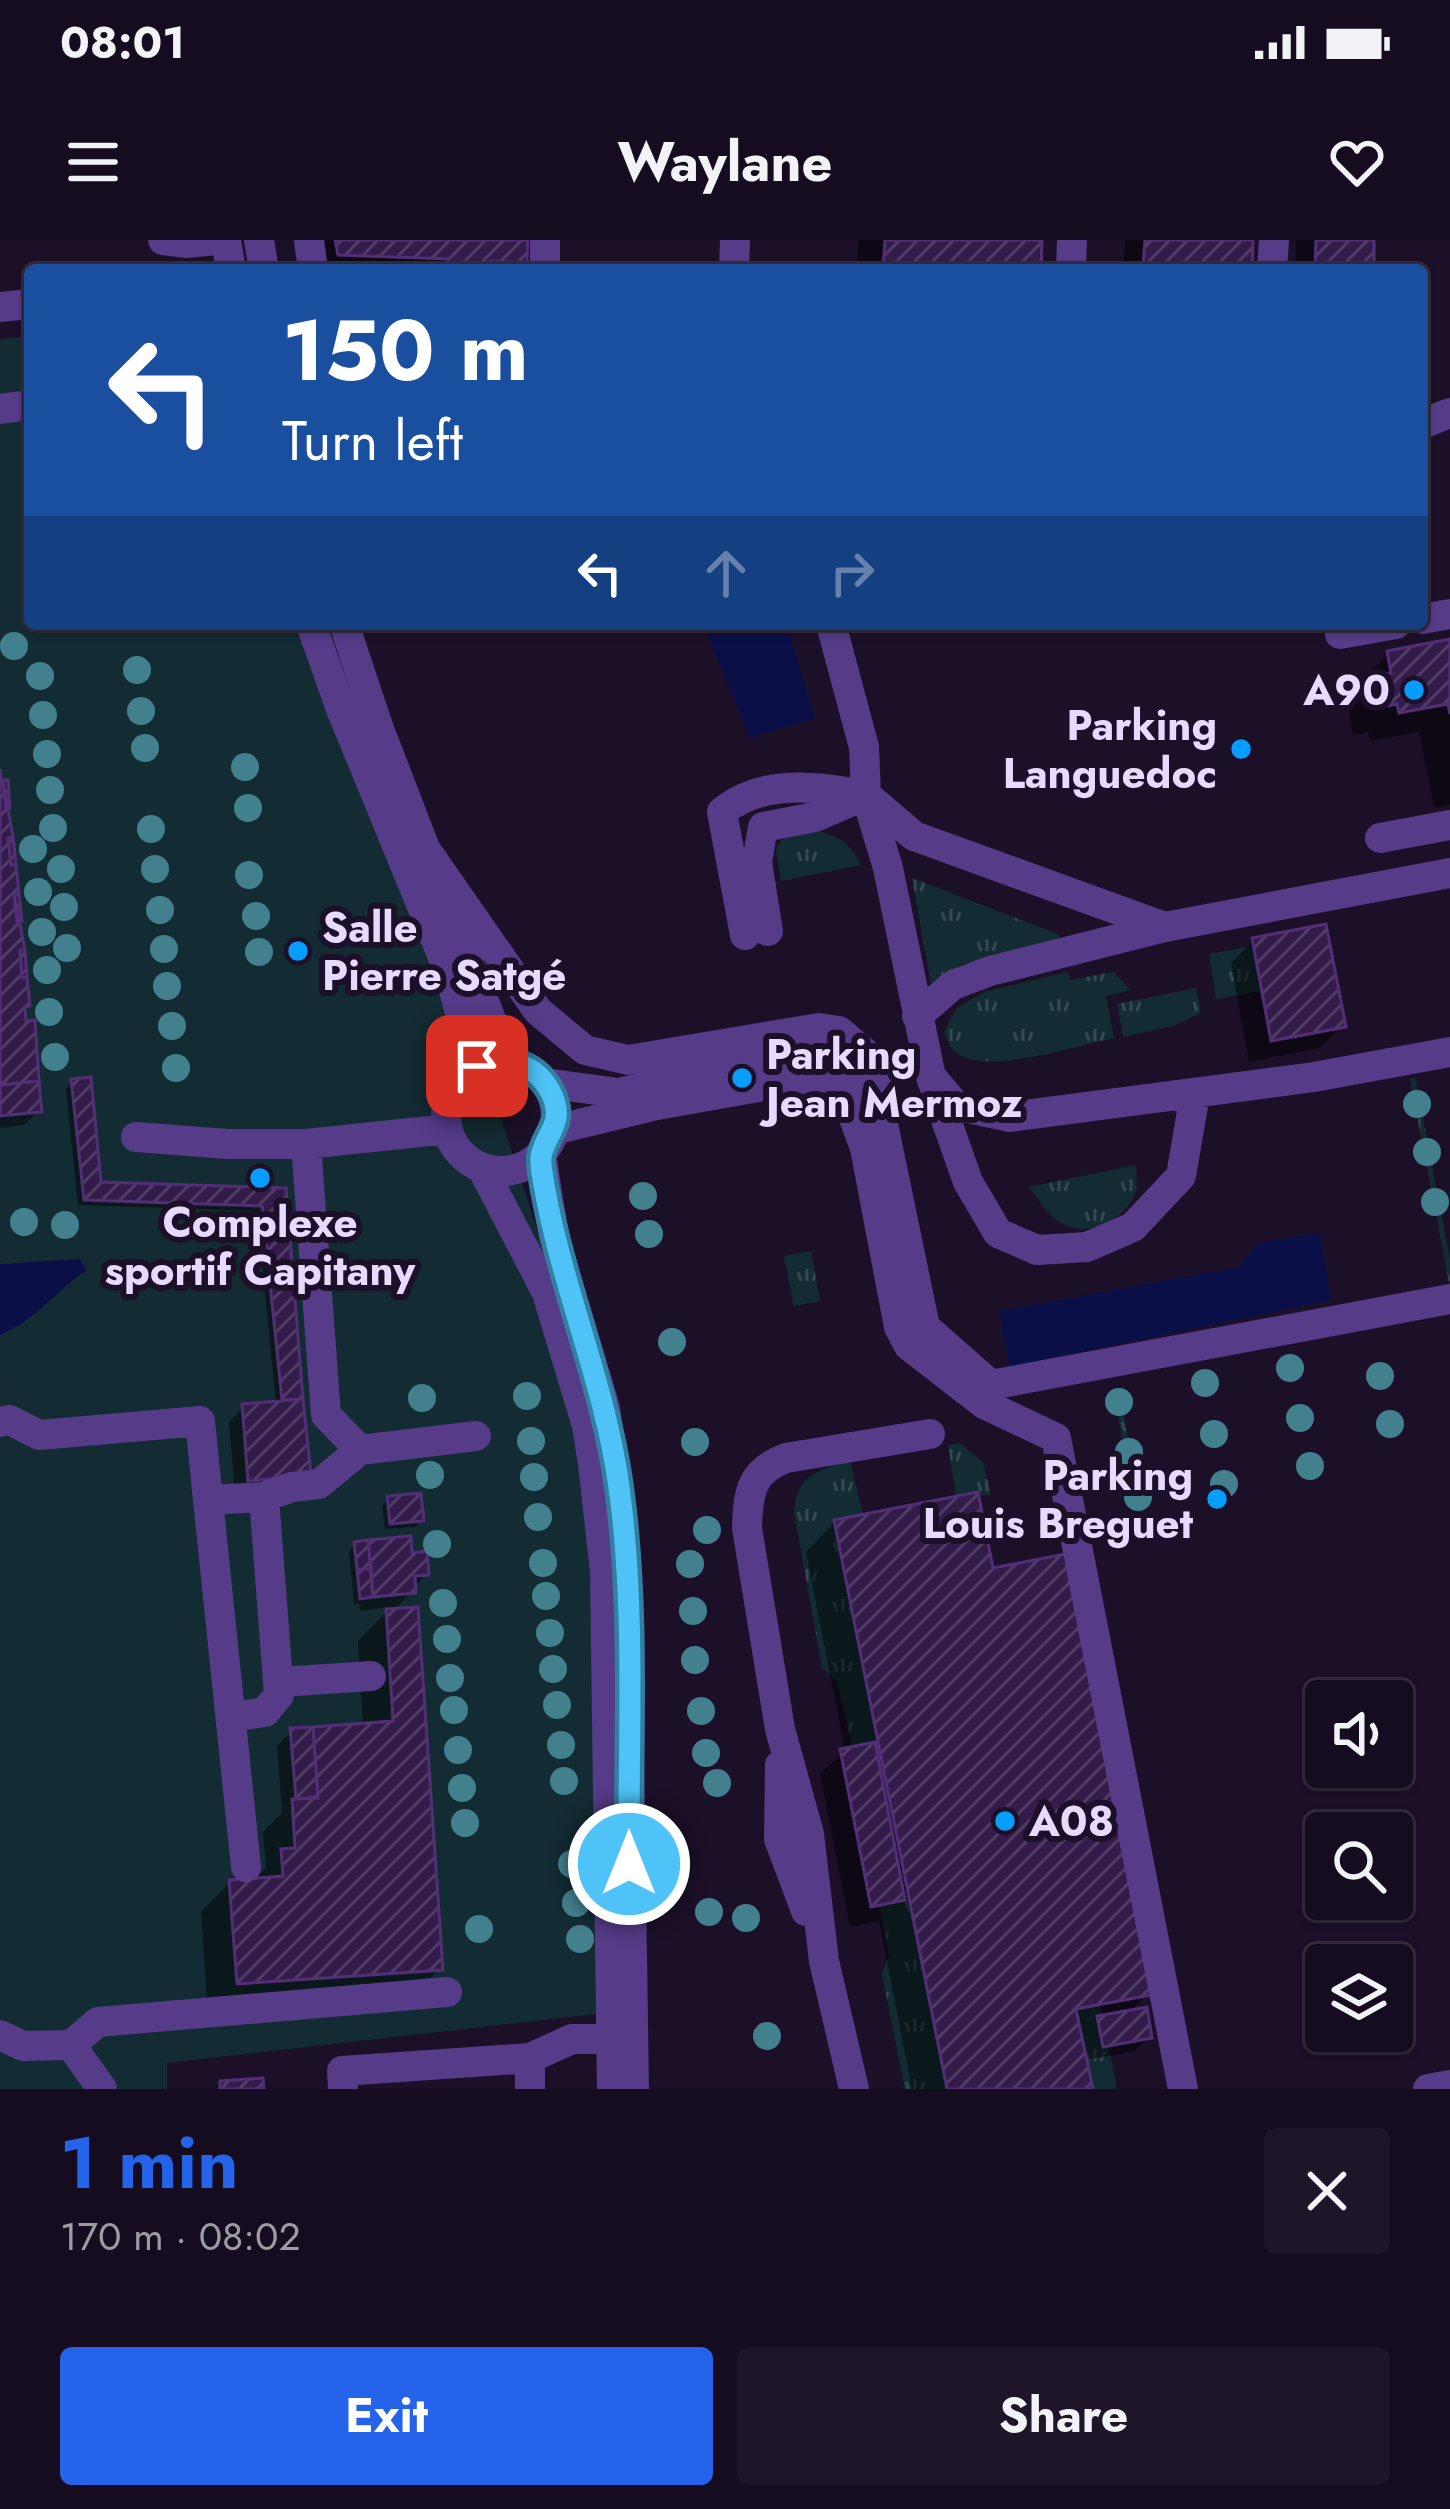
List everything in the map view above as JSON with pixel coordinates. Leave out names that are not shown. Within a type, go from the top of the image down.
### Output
[{"type":"street","points":[[164,240],[216,240]]},
{"type":"street","points":[[313,630],[449,972],[460,1012],[464,1075]]},
{"type":"street","points":[[346,630],[379,729],[507,1061]]},
{"type":"street","points":[[833,630],[864,747],[866,795],[888,868],[931,1077],[968,1182],[998,1233],[1037,1250],[1087,1247],[1133,1227],[1180,1176],[1195,1094]]},
{"type":"street","points":[[1340,634],[1362,630]]},
{"type":"street","points":[[866,795],[815,817],[763,826],[756,933],[722,812],[742,796],[808,785],[866,795],[914,836],[1165,927]]},
{"type":"street","points":[[1380,838],[1450,826]]},
{"type":"street","points":[[426,850],[538,1011],[585,1051],[628,1060],[819,1028],[839,1030],[866,1054],[880,1083],[884,1124],[926,1327],[991,1385],[1450,1299]]},
{"type":"street","points":[[917,1016],[952,986],[990,971],[1165,927],[1450,873]]},
{"type":"street","points":[[931,1077],[955,1105],[1010,1117],[1195,1094],[1450,1052]]},
{"type":"street","points":[[545,1083],[618,1093],[804,1055],[830,1055],[844,1060],[884,1124]]},
{"type":"street","points":[[612,2089],[605,1572],[590,1445],[547,1293],[482,1168],[454,1145],[448,1129],[448,1100],[464,1075],[492,1061],[526,1066],[545,1083],[556,1112],[548,1142],[554,1237],[605,1408],[626,1556],[634,2089]]},
{"type":"street","points":[[482,1168],[510,1170],[548,1142],[656,1105],[821,1076],[844,1091],[865,1148],[899,1328],[910,1346],[984,1404],[1056,1438],[1183,2089]]},
{"type":"street","points":[[136,1137],[306,1144],[448,1129]]},
{"type":"street","points":[[306,1144],[326,1415],[360,1450]]},
{"type":"street","points":[[984,1404],[1450,1316]]},
{"type":"street","points":[[0,1422],[10,1420],[39,1436],[200,1421],[246,1868]]},
{"type":"street","points":[[854,2089],[824,1961],[779,1839],[780,1729],[747,1528],[752,1481],[768,1465],[786,1458],[931,1433]]},
{"type":"street","points":[[208,1500],[263,1497],[320,1484],[360,1450],[476,1436]]},
{"type":"street","points":[[231,1718],[265,1712],[279,1695],[263,1497]]},
{"type":"street","points":[[280,1682],[370,1676]]},
{"type":"street","points":[[0,2036],[23,2046],[71,2044],[98,2022],[447,1992]]},
{"type":"street","points":[[344,2089],[342,2071],[530,2073],[572,2039],[611,2038]]},
{"type":"street","points":[[71,2044],[102,2089]]},
{"type":"street","points":[[1428,2089],[1450,2085]]},
{"type":"green space","name":"Complexe sportif Capitany","points":[[24,337],[24,630],[313,630],[501,1118],[598,1419],[622,2011],[167,2063],[167,2089],[0,2089],[0,339]]},
{"type":"green space","points":[[800,828],[837,838],[861,865],[781,881],[776,848],[787,833]]},
{"type":"green space","points":[[912,878],[1058,934],[1061,944],[962,964],[931,984]]},
{"type":"green space","points":[[1253,946],[1261,991],[1216,999],[1209,954]]},
{"type":"green space","points":[[1068,972],[1070,980],[1113,972],[1131,990],[1106,996],[1114,1038],[992,1061],[960,1055],[950,1045],[944,1032],[957,1008],[984,992]]},
{"type":"green space","points":[[1196,988],[1201,1013],[1173,1026],[1123,1037],[1117,1004]]},
{"type":"green space","points":[[1415,1077],[1450,1259],[1450,1288],[1410,1079]]},
{"type":"green space","points":[[1136,1165],[1131,1202],[1109,1222],[1090,1228],[1058,1221],[1029,1187]]},
{"type":"green space","points":[[811,1251],[820,1301],[794,1306],[784,1256]]},
{"type":"green space","points":[[1119,1390],[1143,1512],[1137,1513],[1113,1391]]},
{"type":"green space","points":[[959,1443],[983,1462],[991,1495],[956,1496],[948,1445]]},
{"type":"green space","points":[[850,1461],[863,1514],[834,1520],[878,1746],[853,1750],[837,1681],[822,1668],[794,1512],[800,1489],[811,1476]]},
{"type":"green space","points":[[908,1896],[947,2089],[905,2089],[882,1974],[889,1956],[879,1901]]},
{"type":"green space","points":[[1100,2004],[1117,2089],[1093,2089],[1076,2009]]},
{"type":"shaded area","points":[[705,630],[788,630],[815,718],[750,738]]},
{"type":"shaded area","points":[[1320,1233],[1331,1300],[1010,1367],[999,1311],[1239,1267],[1258,1243]]},
{"type":"shaded area","points":[[80,1259],[86,1271],[24,1322],[0,1335],[0,1264]]},
{"type":"building","points":[[335,240],[528,240],[527,263],[448,264],[448,259],[338,255]]},
{"type":"building","points":[[885,240],[1042,240],[1041,264],[883,264]]},
{"type":"building","points":[[1145,240],[1253,240],[1252,264],[1143,264]]},
{"type":"building","points":[[1316,240],[1374,240],[1374,264],[1315,264]]},
{"type":"building","name":"A90","points":[[1450,639],[1450,714],[1448,704],[1399,713],[1397,704],[1382,707],[1376,675],[1391,673],[1387,651]]},
{"type":"building","points":[[0,769],[1,780],[8,780],[3,781],[13,837],[8,838],[11,865],[16,864],[19,894],[14,894],[25,950],[20,950],[22,978],[27,977],[30,1006],[25,1007],[26,1021],[35,1020],[39,1081],[0,1085]]},
{"type":"building","points":[[8,780],[10,808],[6,809],[3,781]]},
{"type":"building","points":[[13,837],[16,864],[11,865],[8,838]]},
{"type":"building","points":[[14,894],[19,894],[22,921],[17,921]]},
{"type":"building","points":[[1326,924],[1346,1027],[1271,1041],[1252,938]]},
{"type":"building","points":[[20,950],[25,950],[27,977],[22,978]]},
{"type":"building","points":[[91,1077],[101,1182],[286,1188],[303,1399],[282,1400],[262,1206],[84,1200],[71,1079]]},
{"type":"building","points":[[39,1081],[42,1112],[0,1116],[0,1085]]},
{"type":"building","points":[[303,1399],[311,1475],[248,1481],[242,1404]]},
{"type":"building","name":"A08","points":[[978,1492],[993,1568],[1065,1554],[1151,1995],[1076,2009],[1093,2089],[947,2089],[834,1520]]},
{"type":"building","points":[[421,1493],[424,1521],[390,1524],[387,1496]]},
{"type":"building","points":[[411,1536],[412,1553],[427,1551],[429,1575],[415,1576],[416,1593],[373,1597],[368,1540]]},
{"type":"building","points":[[368,1540],[371,1568],[357,1570],[354,1542]]},
{"type":"building","points":[[371,1568],[373,1597],[360,1599],[357,1570]]},
{"type":"building","points":[[418,1607],[443,1970],[237,1984],[229,1880],[283,1876],[281,1849],[295,1848],[292,1799],[318,1798],[313,1727],[393,1721],[386,1609]]},
{"type":"building","points":[[313,1727],[318,1797],[296,1799],[290,1728]]},
{"type":"building","points":[[875,1742],[905,1900],[871,1907],[840,1749]]},
{"type":"building","points":[[1147,2007],[1152,2038],[1103,2047],[1097,2016]]},
{"type":"building","points":[[263,2078],[264,2089],[220,2089],[220,2081]]},
{"type":"place","name":"A90","points":[[1414,690]]},
{"type":"place","name":"Parking Languedoc","points":[[1241,749]]},
{"type":"place","name":"Salle Pierre Satgé","points":[[298,951]]},
{"type":"place","name":"Parking Jean Mermoz","points":[[742,1078]]},
{"type":"place","name":"Complexe sportif Capitany","points":[[260,1178]]},
{"type":"place","name":"Parking Louis Breguet","points":[[1217,1499]]},
{"type":"place","name":"A08","points":[[1005,1821]]},
{"type":"route","points":[[477,1066],[507,1061],[526,1066],[545,1083],[556,1112],[554,1130],[541,1154],[543,1180],[575,1315],[605,1408],[626,1556],[629,1864]]}]
